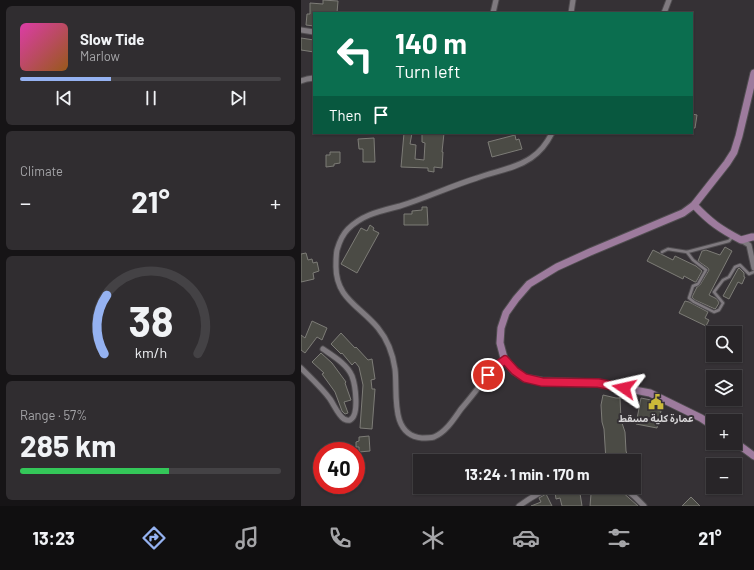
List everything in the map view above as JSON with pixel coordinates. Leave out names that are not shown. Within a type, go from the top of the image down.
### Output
[{"type":"street","points":[[493,12],[496,0]]},
{"type":"street","points":[[571,12],[573,0]]},
{"type":"street","points":[[663,12],[669,0]]},
{"type":"street","points":[[301,30],[313,32]]},
{"type":"street","points":[[706,421],[650,393],[598,383],[542,382],[525,378],[515,371],[504,358],[500,343],[501,328],[506,313],[529,284],[557,267],[683,213],[694,205],[734,152],[754,73]]},
{"type":"street","points":[[301,81],[307,78],[313,78]]},
{"type":"street","points":[[505,360],[495,367],[441,432],[433,437],[427,438],[419,437],[405,431],[397,416],[394,359],[379,329],[351,302],[340,287],[337,278],[337,251],[344,233],[348,228],[361,219],[375,212],[401,206],[477,178],[518,165],[531,158],[545,145],[551,134]]},
{"type":"street","points":[[694,205],[714,224],[749,245],[754,268]]},
{"type":"street","points":[[741,240],[753,235]]},
{"type":"street","points":[[301,368],[329,399],[343,418],[347,420],[351,419],[355,413],[356,406],[352,376],[338,360],[323,349]]},
{"type":"street","points":[[742,447],[754,456]]},
{"type":"street","points":[[519,506],[537,494]]},
{"type":"street","points":[[632,494],[644,506]]},
{"type":"lane","points":[[662,252],[668,249],[687,252],[729,241],[733,236]]},
{"type":"lane","points":[[687,252],[693,260],[706,270],[698,284],[693,286],[689,298],[713,312],[719,310],[723,303],[715,292],[723,280],[729,277],[735,267],[740,265],[749,274],[754,272]]},
{"type":"building","points":[[323,0],[338,1],[337,12],[313,12],[313,26],[306,25],[307,14],[310,14],[310,3],[323,4]]},
{"type":"building","points":[[301,38],[313,40],[313,52],[301,50]]},
{"type":"building","points":[[693,114],[697,115],[695,128],[693,128]]},
{"type":"building","points":[[404,134],[412,134],[410,144],[416,145],[415,159],[424,160],[425,143],[422,142],[422,134],[444,134],[442,168],[434,167],[434,172],[428,171],[428,168],[401,167]]},
{"type":"building","points":[[515,135],[516,140],[519,139],[522,149],[492,157],[488,142]]},
{"type":"building","points":[[374,138],[375,162],[363,162],[363,149],[359,149],[358,139]]},
{"type":"building","points":[[330,152],[340,152],[340,163],[334,164],[334,166],[326,167],[326,155],[330,155]]},
{"type":"building","points":[[422,207],[427,207],[428,225],[404,225],[404,214],[412,214],[412,211],[422,210]]},
{"type":"building","points":[[370,225],[374,228],[373,230],[379,233],[357,273],[341,264],[361,228],[367,231]]},
{"type":"building","points":[[725,247],[732,251],[709,295],[717,299],[719,303],[715,309],[695,300],[692,297],[709,270],[698,261],[702,251],[706,250],[720,255]]},
{"type":"building","points":[[653,250],[673,260],[675,256],[696,266],[702,271],[696,282],[684,276],[683,279],[647,261]]},
{"type":"building","points":[[306,253],[308,260],[312,259],[313,263],[317,262],[319,271],[313,273],[314,279],[301,282],[301,254]]},
{"type":"building","points":[[739,268],[744,273],[745,277],[742,284],[738,282],[729,299],[723,296]]},
{"type":"building","points":[[685,301],[708,312],[705,318],[709,320],[706,326],[679,313]]},
{"type":"building","points":[[312,321],[327,328],[322,340],[317,337],[305,353],[301,350],[301,335],[305,338]]},
{"type":"building","points":[[341,333],[368,360],[372,359],[375,379],[371,380],[372,389],[375,389],[372,429],[360,428],[363,385],[359,367],[355,362],[352,365],[342,353],[341,354],[331,344]]},
{"type":"building","points":[[321,353],[332,363],[346,382],[345,383],[351,400],[344,402],[348,413],[345,414],[342,411],[335,392],[322,374],[324,373],[312,362]]},
{"type":"building","points":[[603,395],[620,398],[621,420],[625,432],[627,454],[606,454],[601,405]]},
{"type":"building","points":[[641,398],[656,401],[654,410],[661,411],[657,428],[636,424]]},
{"type":"building","points":[[369,436],[370,451],[365,451],[365,442],[356,442],[359,441],[359,437]]},
{"type":"building","points":[[546,494],[552,506],[531,506],[541,502],[539,498]]},
{"type":"building","points":[[555,494],[580,494],[582,506],[562,506],[560,498],[556,499]]},
{"type":"building","points":[[591,494],[624,494],[638,506],[590,506]]},
{"type":"building","points":[[691,497],[700,506],[682,506]]},
{"type":"place","name":"عمارة كلية مسقط","points":[[656,402]]},
{"type":"route","points":[[488,375],[495,367],[505,360],[515,371],[525,378],[542,382],[598,383],[624,388]]}]
